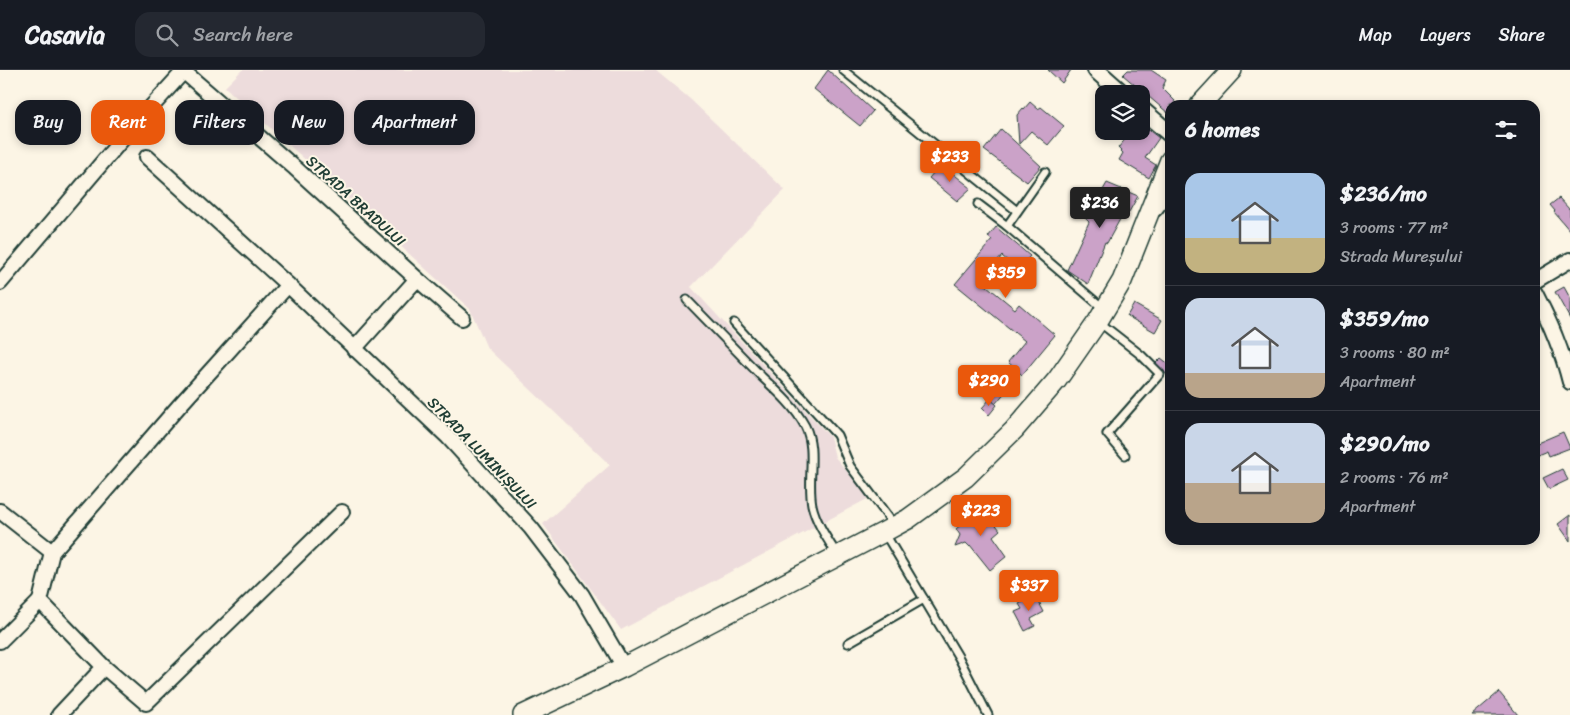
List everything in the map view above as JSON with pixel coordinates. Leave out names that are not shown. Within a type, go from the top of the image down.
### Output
[{"type":"main road","points":[[1205,100],[1232,70]]},
{"type":"main road","points":[[523,715],[624,667],[721,615],[838,557],[908,519],[966,477],[1014,430],[1057,380],[1102,316],[1122,281],[1165,173]]},
{"type":"street","points":[[1096,70],[1113,85]]},
{"type":"street","points":[[2,278],[182,71]]},
{"type":"street","name":"STRADA BRADULUI","points":[[182,71],[295,168],[462,318]]},
{"type":"street","points":[[1150,117],[1165,130]]},
{"type":"street","name":"STRADA LUMINIȘULUI","points":[[147,157],[288,285],[448,437],[531,528],[582,595],[624,667]]},
{"type":"street","points":[[1148,217],[1165,195]]},
{"type":"street","points":[[1540,278],[1570,260]]},
{"type":"street","points":[[354,349],[417,279]]},
{"type":"street","points":[[0,641],[40,601],[52,552],[179,406],[288,285]]},
{"type":"street","points":[[1540,302],[1551,323],[1563,355],[1570,382]]},
{"type":"street","points":[[0,511],[52,552]]},
{"type":"street","points":[[40,601],[104,667],[146,704],[342,512]]},
{"type":"street","points":[[59,715],[104,667]]},
{"type":"lane","points":[[843,70],[1017,211]]},
{"type":"lane","points":[[1008,226],[1045,172]]},
{"type":"lane","points":[[978,204],[1008,226],[1160,374],[1107,434],[1125,455]]},
{"type":"lane","points":[[687,300],[782,396],[805,426],[810,442],[812,506],[838,557]]},
{"type":"lane","points":[[734,323],[837,435],[850,466],[889,529],[924,599],[959,658],[988,715]]},
{"type":"lane","points":[[848,643],[924,599]]},
{"type":"shaded area","points":[[242,70],[655,70],[690,99],[785,190],[691,287],[830,437],[835,457],[869,498],[621,630],[543,524],[610,465],[487,348],[470,309],[289,145],[344,145],[344,100],[274,100],[274,131],[264,122],[264,100],[239,100],[225,87]]},
{"type":"building","points":[[828,70],[873,111],[860,126],[814,89]]},
{"type":"building","points":[[1048,70],[1071,70],[1062,83]]},
{"type":"building","points":[[1128,70],[1151,70],[1166,80],[1162,88],[1174,100],[1165,100],[1165,110],[1150,98],[1150,85],[1135,85],[1123,75]]},
{"type":"building","points":[[1030,102],[1038,109],[1041,107],[1064,126],[1048,145],[1031,131],[1019,144],[1017,115]]},
{"type":"building","points":[[1001,129],[1041,166],[1027,182],[984,150]]},
{"type":"building","points":[[1150,131],[1159,138],[1145,158],[1156,165],[1149,178],[1119,160],[1123,153],[1118,148],[1125,140],[1150,140]]},
{"type":"building","points":[[941,164],[971,188],[957,201],[929,178]]},
{"type":"building","points":[[1107,183],[1138,196],[1129,212],[1125,210],[1107,243],[1105,242],[1088,284],[1067,270],[1089,222],[1082,215],[1089,200],[1095,204]]},
{"type":"building","points":[[1559,198],[1570,210],[1570,231],[1550,205]]},
{"type":"building","points":[[996,227],[1030,256],[1018,270],[1002,256],[981,281],[1015,309],[1019,304],[1055,335],[1022,375],[1008,362],[1025,341],[955,284],[992,240],[988,237]]},
{"type":"building","points":[[1564,287],[1570,298],[1570,319],[1555,292]]},
{"type":"building","points":[[1134,304],[1162,320],[1155,332],[1127,316]]},
{"type":"building","points":[[1161,358],[1165,361],[1165,373],[1156,363]]},
{"type":"building","points":[[992,374],[1008,389],[995,404],[979,389]]},
{"type":"building","points":[[990,399],[997,405],[989,415],[982,408]]},
{"type":"building","points":[[1563,432],[1570,448],[1549,456],[1547,451],[1540,454],[1540,442]]},
{"type":"building","points":[[1562,469],[1568,480],[1549,489],[1543,478]]},
{"type":"building","points":[[983,508],[1000,530],[993,536],[1007,556],[990,570],[970,545],[966,543],[955,547],[960,535],[956,529],[964,522],[962,519],[975,510],[977,512]]},
{"type":"building","points":[[1570,515],[1570,541],[1558,524]]},
{"type":"building","points":[[1035,595],[1044,612],[1031,619],[1035,626],[1025,631],[1015,612],[1022,609],[1019,604]]},
{"type":"building","points":[[1499,692],[1518,715],[1472,715]]}]
